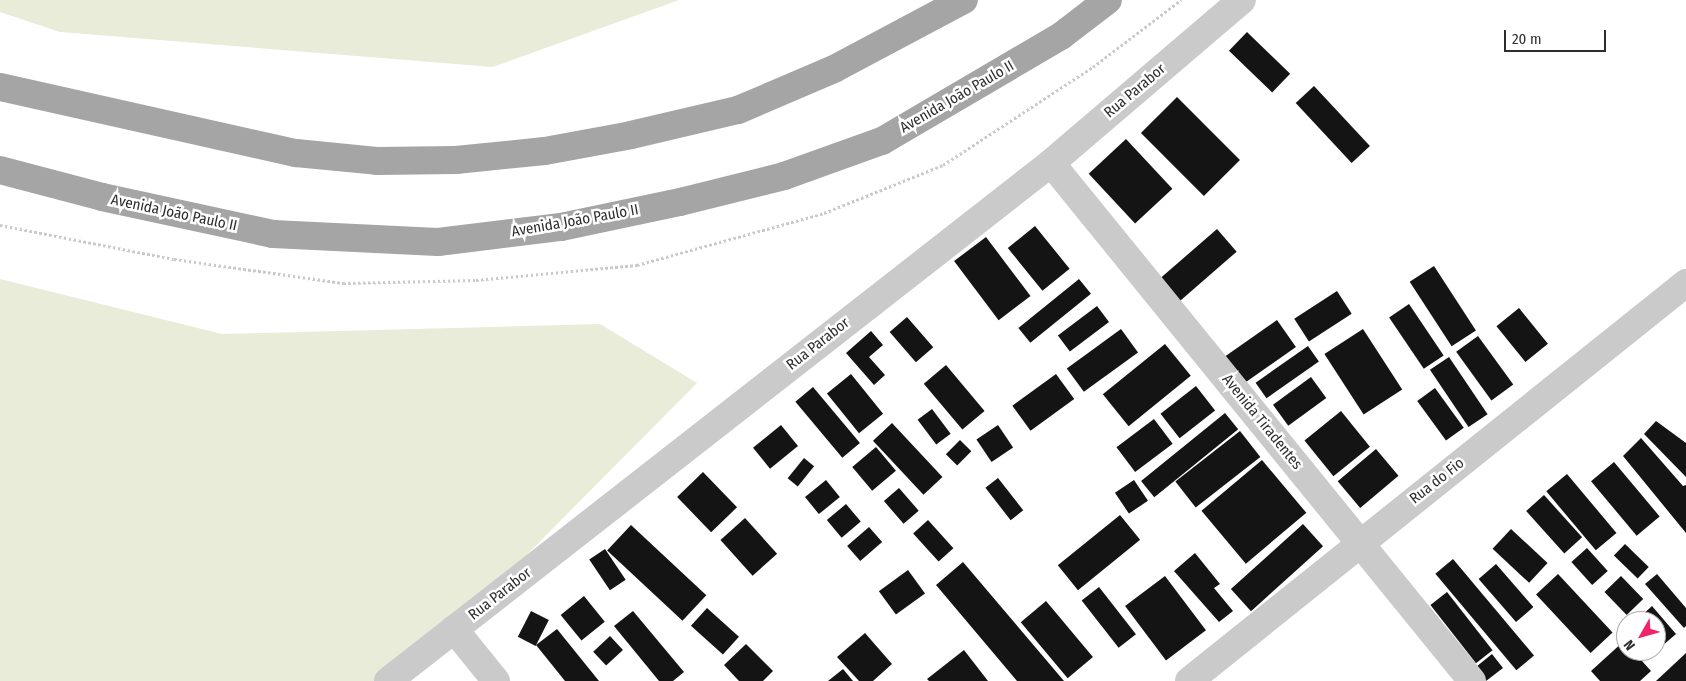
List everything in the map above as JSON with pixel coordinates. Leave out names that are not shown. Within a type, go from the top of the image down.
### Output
[{"type":"main road","points":[[0,87],[296,153],[377,161],[456,160],[545,151],[631,135],[738,110],[834,69],[964,0]]},
{"type":"main road","name":"Avenida João Paulo II","points":[[0,170],[102,197],[273,234],[438,242],[561,227],[680,202],[784,176],[882,141],[1061,36],[1108,0]]},
{"type":"street","name":"Rua Parabor","points":[[388,681],[1051,163],[1242,0]]},
{"type":"street","name":"Avenida Tiradentes","points":[[1051,163],[1472,681]]},
{"type":"street","name":"Rua do Fio","points":[[1190,681],[1360,542],[1686,283]]},
{"type":"street","points":[[454,630],[496,681]]},
{"type":"green space","points":[[0,0],[679,0],[493,67],[60,32],[0,12]]},
{"type":"green space","points":[[0,279],[222,334],[600,324],[697,383],[472,610],[375,681],[0,681]]},
{"type":"building","points":[[1247,32],[1290,74],[1272,92],[1229,51]]},
{"type":"building","points":[[1314,86],[1370,146],[1352,163],[1296,103]]},
{"type":"building","points":[[1177,97],[1240,160],[1204,196],[1141,133]]},
{"type":"building","points":[[1126,139],[1172,189],[1135,224],[1089,174]]},
{"type":"building","points":[[1035,226],[1070,269],[1042,291],[1008,248]]},
{"type":"building","points":[[1217,229],[1237,252],[1177,303],[1157,281]]},
{"type":"building","points":[[986,237],[1031,296],[999,320],[954,261]]},
{"type":"building","points":[[1434,266],[1476,331],[1452,346],[1410,282]]},
{"type":"building","points":[[1079,279],[1091,294],[1030,343],[1018,328]]},
{"type":"building","points":[[1337,291],[1352,314],[1309,341],[1294,319]]},
{"type":"building","points":[[1409,304],[1444,355],[1424,369],[1389,317]]},
{"type":"building","points":[[1097,306],[1109,322],[1070,351],[1058,335]]},
{"type":"building","points":[[1519,308],[1548,344],[1525,362],[1496,326]]},
{"type":"building","points":[[907,317],[933,347],[916,362],[890,332]]},
{"type":"building","points":[[1277,320],[1296,347],[1244,384],[1225,357]]},
{"type":"building","points":[[1121,329],[1138,352],[1084,392],[1067,368]]},
{"type":"building","points":[[1363,329],[1402,389],[1364,414],[1324,354]]},
{"type":"building","points":[[871,331],[883,345],[869,357],[885,375],[874,385],[846,353]]},
{"type":"building","points":[[1478,336],[1513,385],[1491,400],[1456,352]]},
{"type":"building","points":[[1165,344],[1191,376],[1129,426],[1103,394]]},
{"type":"building","points":[[1308,346],[1319,362],[1266,398],[1256,383]]},
{"type":"building","points":[[1449,357],[1488,414],[1469,427],[1430,370]]},
{"type":"building","points":[[946,365],[985,411],[962,430],[924,384]]},
{"type":"building","points":[[851,374],[883,414],[859,433],[827,394]]},
{"type":"building","points":[[1056,374],[1074,399],[1031,431],[1012,406]]},
{"type":"building","points":[[1311,377],[1326,398],[1288,426],[1273,405]]},
{"type":"building","points":[[1196,386],[1215,410],[1180,438],[1161,414]]},
{"type":"building","points":[[813,387],[860,443],[842,458],[795,402]]},
{"type":"building","points":[[1435,388],[1464,428],[1446,441],[1417,401]]},
{"type":"building","points":[[932,409],[951,434],[936,445],[918,420]]},
{"type":"building","points":[[1341,411],[1370,447],[1333,476],[1304,441]]},
{"type":"building","points":[[1225,413],[1238,429],[1154,497],[1141,481]]},
{"type":"building","points":[[1154,419],[1173,444],[1135,472],[1116,447]]},
{"type":"building","points":[[1656,421],[1686,443],[1686,477],[1644,434]]},
{"type":"building","points":[[892,423],[942,477],[923,495],[873,441]]},
{"type":"building","points":[[781,425],[798,446],[770,469],[753,448]]},
{"type":"building","points":[[998,425],[1013,447],[992,462],[976,440]]},
{"type":"building","points":[[1240,431],[1260,457],[1196,507],[1175,481]]},
{"type":"building","points":[[1641,438],[1683,486],[1686,485],[1686,533],[1623,456]]},
{"type":"building","points":[[960,440],[971,451],[957,465],[946,454]]},
{"type":"building","points":[[876,447],[896,471],[872,491],[852,467]]},
{"type":"building","points":[[1376,449],[1398,476],[1360,508],[1338,481]]},
{"type":"building","points":[[804,458],[814,466],[798,486],[788,478]]},
{"type":"building","points":[[1262,460],[1306,513],[1246,564],[1201,511]]},
{"type":"building","points":[[1614,462],[1660,516],[1637,536],[1591,481]]},
{"type":"building","points":[[703,472],[737,507],[711,532],[677,497]]},
{"type":"building","points":[[1567,474],[1616,533],[1596,550],[1546,491]]},
{"type":"building","points":[[998,478],[1023,510],[1011,520],[985,488]]},
{"type":"building","points":[[826,480],[840,497],[819,514],[805,497]]},
{"type":"building","points":[[1134,480],[1148,501],[1129,514],[1115,493]]},
{"type":"building","points":[[899,488],[919,511],[904,524],[884,501]]},
{"type":"building","points":[[1544,495],[1582,537],[1564,553],[1526,511]]},
{"type":"building","points":[[846,504],[861,522],[842,538],[827,520]]},
{"type":"building","points":[[1120,515],[1140,540],[1078,590],[1058,565]]},
{"type":"building","points":[[745,518],[777,554],[753,576],[720,540]]},
{"type":"building","points":[[928,520],[953,548],[939,562],[913,533]]},
{"type":"building","points":[[1303,524],[1323,546],[1251,611],[1231,589]]},
{"type":"building","points":[[631,525],[706,595],[682,621],[607,551]]},
{"type":"building","points":[[869,527],[882,542],[860,561],[847,546]]},
{"type":"building","points":[[1511,529],[1548,563],[1529,583],[1493,549]]},
{"type":"building","points":[[1625,544],[1649,567],[1638,578],[1614,556]]},
{"type":"building","points":[[1587,548],[1608,571],[1592,585],[1571,562]]},
{"type":"building","points":[[605,549],[626,580],[610,590],[589,560]]},
{"type":"building","points":[[1195,553],[1220,584],[1214,588],[1233,611],[1219,622],[1174,571]]},
{"type":"building","points":[[1453,559],[1534,656],[1516,670],[1435,574]]},
{"type":"building","points":[[963,562],[1064,681],[1017,681],[936,585]]},
{"type":"building","points":[[1496,564],[1533,607],[1516,622],[1479,579]]},
{"type":"building","points":[[908,570],[925,593],[896,615],[879,591]]},
{"type":"building","points":[[1558,574],[1613,633],[1591,653],[1536,594]]},
{"type":"building","points":[[1657,574],[1686,608],[1686,626],[1684,628],[1645,584]]},
{"type":"building","points":[[1165,576],[1206,630],[1166,660],[1125,606]]},
{"type":"building","points":[[1621,576],[1643,599],[1631,611],[1623,611],[1604,592]]},
{"type":"building","points":[[1099,587],[1136,634],[1119,648],[1082,601]]},
{"type":"building","points":[[1447,592],[1493,650],[1476,663],[1430,605]]},
{"type":"building","points":[[584,596],[605,622],[581,641],[561,615]]},
{"type":"building","points":[[1046,601],[1093,657],[1068,678],[1021,622]]},
{"type":"building","points":[[1652,606],[1656,611],[1647,611]]},
{"type":"building","points":[[707,608],[739,637],[723,655],[691,626]]},
{"type":"building","points":[[531,611],[549,620],[536,646],[518,637]]},
{"type":"building","points":[[633,611],[684,672],[673,681],[659,681],[614,626]]},
{"type":"building","points":[[1666,622],[1676,634],[1666,643]]},
{"type":"building","points":[[557,629],[599,681],[565,681],[536,645]]},
{"type":"building","points":[[865,633],[892,664],[873,681],[859,681],[837,657]]},
{"type":"building","points":[[610,636],[623,650],[606,666],[593,652]]},
{"type":"building","points":[[746,644],[773,671],[763,681],[739,681],[724,665]]},
{"type":"building","points":[[1616,648],[1616,661],[1642,661],[1651,671],[1640,681],[1600,681],[1591,671]]},
{"type":"building","points":[[964,650],[988,681],[929,681],[927,679]]},
{"type":"building","points":[[1686,653],[1686,681],[1656,681]]},
{"type":"building","points":[[1492,654],[1503,668],[1486,681],[1479,681],[1471,671]]},
{"type":"building","points":[[843,669],[853,681],[828,681]]}]
